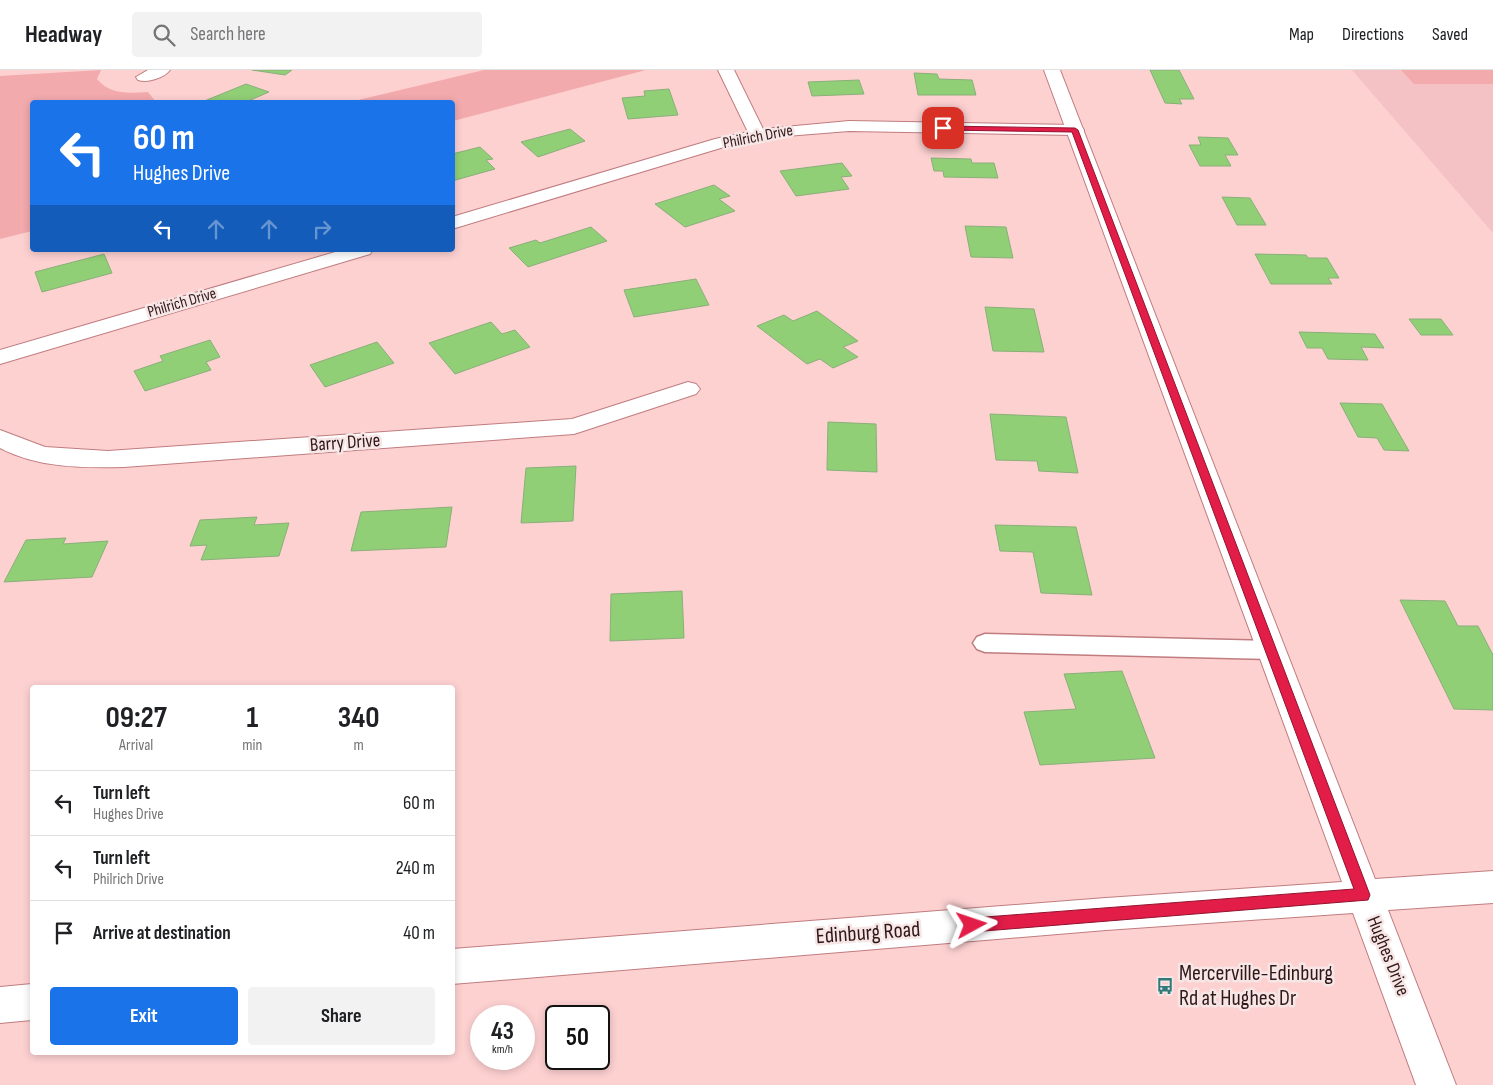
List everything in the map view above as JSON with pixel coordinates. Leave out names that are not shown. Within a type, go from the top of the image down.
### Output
[{"type":"street","points":[[144,77],[162,70]]},
{"type":"street","points":[[726,70],[757,134]]},
{"type":"street","name":"Hughes Drive","points":[[1052,70],[1363,895],[1403,992],[1436,1085]]},
{"type":"street","name":"Philrich Drive","points":[[455,222],[757,134],[813,127],[849,126],[1075,130]]},
{"type":"street","name":"Philrich Drive","points":[[0,357],[356,252]]},
{"type":"street","name":"Barry Drive","points":[[0,438],[39,454],[79,460],[124,459],[574,426],[688,389]]},
{"type":"street","name":"Edinburg Road","points":[[455,967],[1363,895],[1493,887]]},
{"type":"street","points":[[0,1005],[30,1002]]},
{"type":"lane","points":[[985,642],[1271,650]]},
{"type":"shaded area","points":[[101,70],[97,79],[108,88],[127,93],[148,92],[154,100],[30,100],[30,232],[0,239],[0,76]]},
{"type":"shaded area","points":[[484,70],[646,70],[455,120],[455,100],[358,100]]},
{"type":"shaded area","points":[[1352,70],[1493,70],[1493,233]]},
{"type":"shaded area","points":[[1401,70],[1493,70],[1493,84],[1414,84]]},
{"type":"building","points":[[252,70],[292,70],[285,75]]},
{"type":"building","points":[[1150,70],[1179,70],[1194,99],[1179,99],[1182,104],[1165,103]]},
{"type":"building","points":[[914,73],[937,74],[939,79],[972,80],[976,95],[918,95]]},
{"type":"building","points":[[859,80],[864,94],[812,96],[808,82]]},
{"type":"building","points":[[246,84],[269,92],[251,100],[207,100]]},
{"type":"building","points":[[669,89],[678,115],[628,119],[622,98],[645,96],[644,91]]},
{"type":"building","points":[[570,129],[585,141],[538,157],[521,142]]},
{"type":"building","points":[[1198,137],[1228,138],[1238,155],[1225,155],[1231,166],[1200,166],[1189,145],[1201,145]]},
{"type":"building","points":[[480,147],[493,159],[486,160],[495,169],[455,180],[455,153]]},
{"type":"building","points":[[931,158],[971,159],[972,163],[994,163],[998,178],[944,177],[943,171],[934,171]]},
{"type":"building","points":[[842,163],[852,176],[841,177],[849,189],[796,196],[780,171]]},
{"type":"building","points":[[714,185],[730,196],[719,199],[735,211],[685,227],[655,204]]},
{"type":"building","points":[[1222,197],[1250,198],[1266,225],[1237,225]]},
{"type":"building","points":[[965,226],[1006,227],[1013,258],[971,257]]},
{"type":"building","points":[[591,227],[607,241],[528,267],[509,248],[536,240],[540,243]]},
{"type":"building","points":[[104,254],[112,273],[42,292],[35,272]]},
{"type":"building","points":[[1255,254],[1306,255],[1308,258],[1327,258],[1339,278],[1328,278],[1332,284],[1271,284]]},
{"type":"building","points":[[696,279],[709,305],[634,317],[624,290]]},
{"type":"building","points":[[985,307],[1034,309],[1044,352],[993,351]]},
{"type":"building","points":[[817,311],[858,341],[843,347],[858,357],[833,368],[820,359],[807,364],[757,326],[784,315],[793,321]]},
{"type":"building","points":[[1409,319],[1441,319],[1453,335],[1421,335]]},
{"type":"building","points":[[491,322],[502,334],[515,330],[530,347],[455,374],[429,343]]},
{"type":"building","points":[[1299,332],[1375,334],[1384,348],[1361,347],[1368,360],[1328,359],[1322,348],[1307,348]]},
{"type":"building","points":[[210,340],[220,357],[206,362],[211,370],[145,391],[134,371],[163,361],[160,356]]},
{"type":"building","points":[[377,342],[394,363],[325,387],[310,365]]},
{"type":"building","points":[[1340,403],[1382,404],[1409,451],[1384,450],[1377,438],[1358,437]]},
{"type":"building","points":[[990,414],[1066,417],[1078,473],[1039,471],[1037,461],[996,460]]},
{"type":"building","points":[[828,422],[876,424],[877,472],[827,470]]},
{"type":"building","points":[[576,466],[573,521],[521,523],[526,468]]},
{"type":"building","points":[[452,507],[446,547],[351,551],[361,512]]},
{"type":"building","points":[[257,517],[254,525],[289,523],[279,556],[201,560],[207,545],[190,546],[200,520]]},
{"type":"building","points":[[995,525],[1076,527],[1092,595],[1041,593],[1033,552],[1000,551]]},
{"type":"building","points":[[66,538],[63,544],[108,541],[92,577],[4,582],[26,540]]},
{"type":"building","points":[[682,591],[684,638],[610,641],[611,594]]},
{"type":"building","points":[[1400,600],[1445,601],[1458,626],[1478,626],[1493,655],[1493,710],[1454,709]]},
{"type":"building","points":[[1122,671],[1155,758],[1040,765],[1024,712],[1076,709],[1064,674]]},
{"type":"place","name":"Mercerville-Edinburg Rd at Hughes Dr","points":[[1165,986]]},
{"type":"route","points":[[943,128],[1075,130],[1363,895],[972,925]]}]
